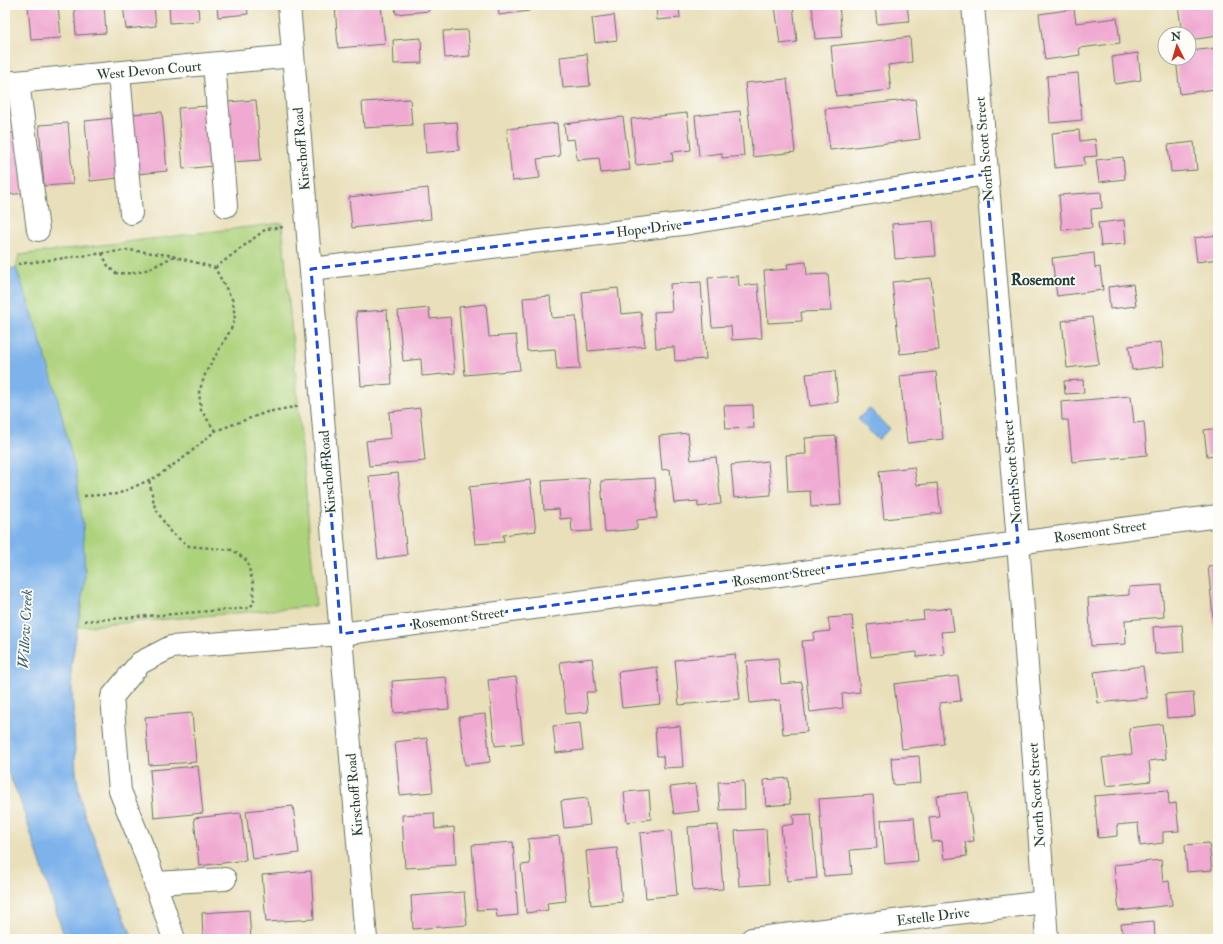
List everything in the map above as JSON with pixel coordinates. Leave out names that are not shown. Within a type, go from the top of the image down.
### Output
[{"type":"street","name":"Kirschoff Road","points":[[289,5],[366,939]]},
{"type":"street","name":"North Scott Street","points":[[973,5],[1018,542],[1047,939]]},
{"type":"street","name":"West Devon Court","points":[[12,83],[293,56]]},
{"type":"street","points":[[214,64],[226,206]]},
{"type":"street","points":[[119,73],[131,213]]},
{"type":"street","points":[[12,83],[38,230]]},
{"type":"street","name":"Hope Drive","points":[[311,269],[690,223],[986,174]]},
{"type":"street","name":"Rosemont Street","points":[[174,939],[155,883],[120,790],[112,697],[140,663],[171,647],[341,634],[1218,516]]},
{"type":"street","points":[[155,883],[225,879]]},
{"type":"street","name":"Estelle Drive","points":[[752,939],[1044,902]]},
{"type":"path","points":[[214,268],[266,229],[285,227]]},
{"type":"path","points":[[18,264],[128,250],[174,256],[214,268],[233,301],[234,320],[230,331],[206,372],[199,392],[201,410],[215,431]]},
{"type":"path","points":[[102,253],[108,266],[115,273],[130,274],[145,271],[174,256]]},
{"type":"path","points":[[84,496],[118,494],[156,477],[186,456],[215,431],[267,412],[300,406]]},
{"type":"path","points":[[84,621],[249,608],[254,603],[253,583],[247,561],[233,550],[189,546],[171,533],[155,508],[149,480]]},
{"type":"highlighted area","points":[[986,174],[1018,542],[341,634],[311,269],[690,223]]},
{"type":"green space","points":[[282,223],[316,606],[78,627],[82,604],[33,316],[16,268],[19,255]]},
{"type":"water","name":"Willow Creek","points":[[16,268],[33,316],[55,388],[76,473],[83,526],[85,578],[71,668],[76,773],[83,811],[133,939],[65,939],[19,797],[5,766],[5,269]]},
{"type":"water","points":[[869,408],[889,429],[878,440],[858,419]]},
{"type":"building","points":[[28,5],[58,5],[61,38],[31,40]]},
{"type":"building","points":[[74,5],[104,5],[106,33],[76,35]]},
{"type":"building","points":[[123,5],[154,5],[156,26],[126,29]]},
{"type":"building","points":[[169,5],[198,5],[199,21],[170,23]]},
{"type":"building","points":[[217,5],[247,5],[248,14],[218,17]]},
{"type":"building","points":[[335,5],[381,5],[385,44],[338,48]]},
{"type":"building","points":[[395,5],[428,5],[429,11],[396,14]]},
{"type":"building","points":[[498,5],[528,5],[529,11],[499,15]]},
{"type":"building","points":[[656,5],[679,5],[680,18],[657,20]]},
{"type":"building","points":[[793,5],[797,42],[780,44],[775,6]]},
{"type":"building","points":[[812,5],[839,5],[842,37],[815,39]]},
{"type":"building","points":[[875,5],[907,5],[909,21],[877,24]]},
{"type":"building","points":[[1178,5],[1218,5],[1218,36],[1197,39],[1197,26],[1181,26]]},
{"type":"building","points":[[1074,9],[1076,23],[1117,18],[1120,43],[1079,48],[1080,55],[1045,60],[1039,14]]},
{"type":"building","points":[[614,15],[617,40],[595,43],[592,18]]},
{"type":"building","points":[[468,30],[470,56],[445,58],[443,31]]},
{"type":"building","points":[[910,37],[912,62],[888,65],[891,90],[836,96],[831,46]]},
{"type":"building","points":[[421,38],[422,63],[394,64],[393,40]]},
{"type":"building","points":[[1218,48],[1218,101],[1216,101],[1215,89],[1180,94],[1177,66],[1197,66],[1197,50]]},
{"type":"building","points":[[1138,53],[1141,80],[1115,84],[1112,57]]},
{"type":"building","points":[[587,54],[590,86],[563,88],[560,57]]},
{"type":"building","points":[[1078,73],[1082,120],[1050,123],[1047,76]]},
{"type":"building","points":[[787,79],[795,152],[753,157],[745,83]]},
{"type":"building","points":[[410,99],[412,125],[364,128],[362,102]]},
{"type":"building","points":[[915,99],[920,139],[830,150],[825,109]]},
{"type":"building","points":[[256,100],[261,160],[231,162],[227,102]]},
{"type":"building","points":[[207,106],[213,166],[183,169],[178,108]]},
{"type":"building","points":[[740,111],[744,156],[722,158],[722,153],[699,156],[695,116]]},
{"type":"building","points":[[162,112],[167,171],[137,174],[132,114]]},
{"type":"building","points":[[687,113],[691,150],[672,152],[673,161],[636,165],[631,119]]},
{"type":"building","points":[[623,117],[630,170],[601,173],[599,158],[577,160],[574,139],[566,140],[564,124]]},
{"type":"building","points":[[114,118],[119,178],[90,181],[85,121]]},
{"type":"building","points":[[457,122],[459,150],[426,153],[424,124]]},
{"type":"building","points":[[68,123],[73,184],[44,186],[39,125]]},
{"type":"building","points":[[557,123],[560,156],[537,159],[540,178],[512,181],[507,129]]},
{"type":"building","points":[[1079,130],[1080,141],[1095,139],[1097,156],[1084,157],[1085,165],[1055,168],[1052,133]]},
{"type":"building","points":[[20,132],[26,193],[5,195],[5,134]]},
{"type":"building","points":[[1194,142],[1197,170],[1171,172],[1168,145]]},
{"type":"building","points":[[1123,157],[1125,179],[1099,182],[1096,160]]},
{"type":"building","points":[[428,188],[431,219],[352,228],[349,197]]},
{"type":"building","points":[[1101,192],[1102,208],[1091,209],[1092,228],[1062,230],[1059,195]]},
{"type":"building","points":[[1124,220],[1126,244],[1101,246],[1098,223]]},
{"type":"building","points":[[933,221],[936,256],[895,259],[892,224]]},
{"type":"building","points":[[1218,235],[1218,259],[1197,262],[1194,238]]},
{"type":"building","points":[[1094,253],[1095,268],[1100,267],[1103,290],[1057,296],[1052,258]]},
{"type":"building","points":[[806,262],[807,275],[828,274],[831,311],[801,312],[802,321],[768,323],[764,271],[788,269],[787,264]]},
{"type":"building","points":[[738,276],[739,286],[758,284],[762,338],[732,340],[731,326],[712,327],[708,278]]},
{"type":"building","points":[[931,278],[939,350],[900,354],[892,282]]},
{"type":"building","points":[[701,282],[706,359],[675,361],[674,347],[656,348],[654,312],[672,311],[670,284]]},
{"type":"building","points":[[1133,284],[1136,306],[1110,309],[1108,287]]},
{"type":"building","points":[[618,288],[621,314],[641,312],[645,346],[588,351],[582,292]]},
{"type":"building","points":[[550,296],[552,318],[576,316],[580,369],[557,370],[555,349],[527,351],[523,298]]},
{"type":"building","points":[[486,304],[489,337],[516,335],[520,370],[465,375],[459,307]]},
{"type":"building","points":[[429,308],[430,319],[450,317],[455,373],[422,376],[421,359],[403,361],[398,311]]},
{"type":"building","points":[[387,310],[392,384],[361,386],[356,312]]},
{"type":"building","points":[[1092,317],[1099,364],[1067,368],[1062,321]]},
{"type":"building","points":[[1161,342],[1164,366],[1132,370],[1129,346]]},
{"type":"building","points":[[835,371],[838,402],[810,406],[806,374]]},
{"type":"building","points":[[936,372],[943,439],[907,443],[900,376]]},
{"type":"building","points":[[1083,380],[1084,393],[1065,394],[1064,381]]},
{"type":"building","points":[[1131,396],[1134,423],[1144,422],[1147,455],[1072,462],[1068,420],[1062,420],[1061,402]]},
{"type":"building","points":[[753,405],[754,428],[726,429],[724,406]]},
{"type":"building","points":[[420,408],[425,461],[369,466],[366,441],[391,438],[389,412]]},
{"type":"building","points":[[1218,428],[1218,455],[1207,456],[1204,430]]},
{"type":"building","points":[[688,433],[691,460],[716,457],[721,504],[698,507],[698,501],[674,503],[670,469],[662,470],[659,436]]},
{"type":"building","points":[[836,436],[841,505],[811,507],[810,491],[788,492],[786,455],[806,454],[805,438]]},
{"type":"building","points":[[768,461],[771,495],[734,498],[731,465]]},
{"type":"building","points":[[914,467],[917,485],[937,483],[941,513],[884,519],[879,471]]},
{"type":"building","points":[[398,473],[407,555],[378,559],[369,476]]},
{"type":"building","points":[[589,478],[592,531],[572,532],[571,518],[560,519],[559,509],[544,510],[542,481]]},
{"type":"building","points":[[655,478],[657,518],[637,520],[637,529],[605,532],[601,481]]},
{"type":"building","points":[[530,480],[536,531],[503,535],[504,542],[475,544],[469,487]]},
{"type":"building","points":[[1218,565],[1218,626],[1214,627],[1208,566]]},
{"type":"building","points":[[1162,585],[1164,617],[1125,620],[1126,644],[1091,646],[1088,598],[1129,595],[1129,587]]},
{"type":"building","points":[[951,608],[954,631],[941,632],[944,654],[917,657],[917,652],[871,657],[867,625],[924,619],[923,611]]},
{"type":"building","points":[[852,616],[860,692],[842,694],[843,708],[810,712],[802,641],[814,640],[813,633],[830,631],[828,618]]},
{"type":"building","points":[[1182,625],[1184,652],[1155,654],[1153,627]]},
{"type":"building","points":[[735,654],[740,699],[679,705],[675,660]]},
{"type":"building","points":[[592,658],[596,692],[586,692],[588,712],[566,714],[560,662]]},
{"type":"building","points":[[778,658],[781,684],[802,682],[807,732],[783,734],[780,700],[750,703],[746,661]]},
{"type":"building","points":[[1143,666],[1147,698],[1098,703],[1094,672]]},
{"type":"building","points":[[657,667],[661,704],[622,708],[618,672]]},
{"type":"building","points":[[958,676],[961,701],[939,703],[944,744],[902,749],[894,684]]},
{"type":"building","points":[[446,677],[449,709],[394,713],[392,681]]},
{"type":"building","points":[[516,677],[523,743],[495,746],[488,680]]},
{"type":"building","points":[[1193,692],[1195,716],[1167,718],[1165,694]]},
{"type":"building","points":[[192,713],[196,762],[149,765],[145,717]]},
{"type":"building","points":[[485,714],[490,762],[465,765],[459,717]]},
{"type":"building","points":[[580,723],[583,750],[556,753],[553,726]]},
{"type":"building","points":[[1162,724],[1166,759],[1149,761],[1151,781],[1106,786],[1102,758],[1132,754],[1129,728]]},
{"type":"building","points":[[680,726],[683,767],[664,768],[663,756],[657,756],[655,728]]},
{"type":"building","points":[[427,738],[433,792],[400,795],[395,742]]},
{"type":"building","points":[[919,756],[921,783],[893,785],[891,758]]},
{"type":"building","points":[[198,766],[203,813],[154,818],[150,770]]},
{"type":"building","points":[[788,778],[790,804],[766,806],[764,780]]},
{"type":"building","points":[[744,781],[745,809],[720,810],[718,782]]},
{"type":"building","points":[[695,784],[699,811],[674,814],[670,787]]},
{"type":"building","points":[[649,790],[651,819],[627,822],[624,792]]},
{"type":"building","points":[[1168,790],[1169,804],[1176,803],[1179,831],[1163,832],[1163,843],[1140,846],[1138,823],[1117,825],[1117,836],[1098,838],[1094,796]]},
{"type":"building","points":[[968,792],[974,841],[965,842],[967,856],[944,859],[942,841],[932,842],[929,817],[939,816],[936,796]]},
{"type":"building","points":[[873,795],[877,848],[850,850],[852,874],[824,876],[819,799]]},
{"type":"building","points":[[587,798],[590,825],[564,828],[561,801]]},
{"type":"building","points":[[293,806],[299,853],[252,859],[246,811]]},
{"type":"building","points":[[241,813],[246,860],[199,866],[194,818]]},
{"type":"building","points":[[434,813],[435,829],[454,827],[456,865],[405,868],[402,815]]},
{"type":"building","points":[[811,814],[817,878],[787,881],[781,826],[794,824],[793,815]]},
{"type":"building","points":[[914,818],[918,861],[885,864],[881,820]]},
{"type":"building","points":[[718,825],[723,889],[693,891],[688,827]]},
{"type":"building","points":[[766,829],[769,884],[739,886],[735,831]]},
{"type":"building","points":[[671,830],[677,895],[646,898],[640,833]]},
{"type":"building","points":[[559,836],[566,901],[547,903],[548,910],[526,913],[521,865],[530,864],[528,839]]},
{"type":"building","points":[[513,842],[518,915],[497,917],[496,909],[477,910],[472,845]]},
{"type":"building","points":[[1209,843],[1212,870],[1187,872],[1185,845]]},
{"type":"building","points":[[617,848],[622,902],[591,905],[586,851]]},
{"type":"building","points":[[1161,860],[1163,882],[1169,881],[1172,905],[1119,911],[1114,865]]},
{"type":"building","points":[[311,871],[314,919],[266,922],[262,875]]},
{"type":"building","points":[[464,892],[467,925],[413,929],[411,896]]},
{"type":"building","points":[[249,910],[251,939],[203,939],[202,913]]},
{"type":"building","points":[[1154,921],[1155,939],[1123,939],[1121,924]]},
{"type":"district","name":"Rosemont","points":[[1043,279]]}]
